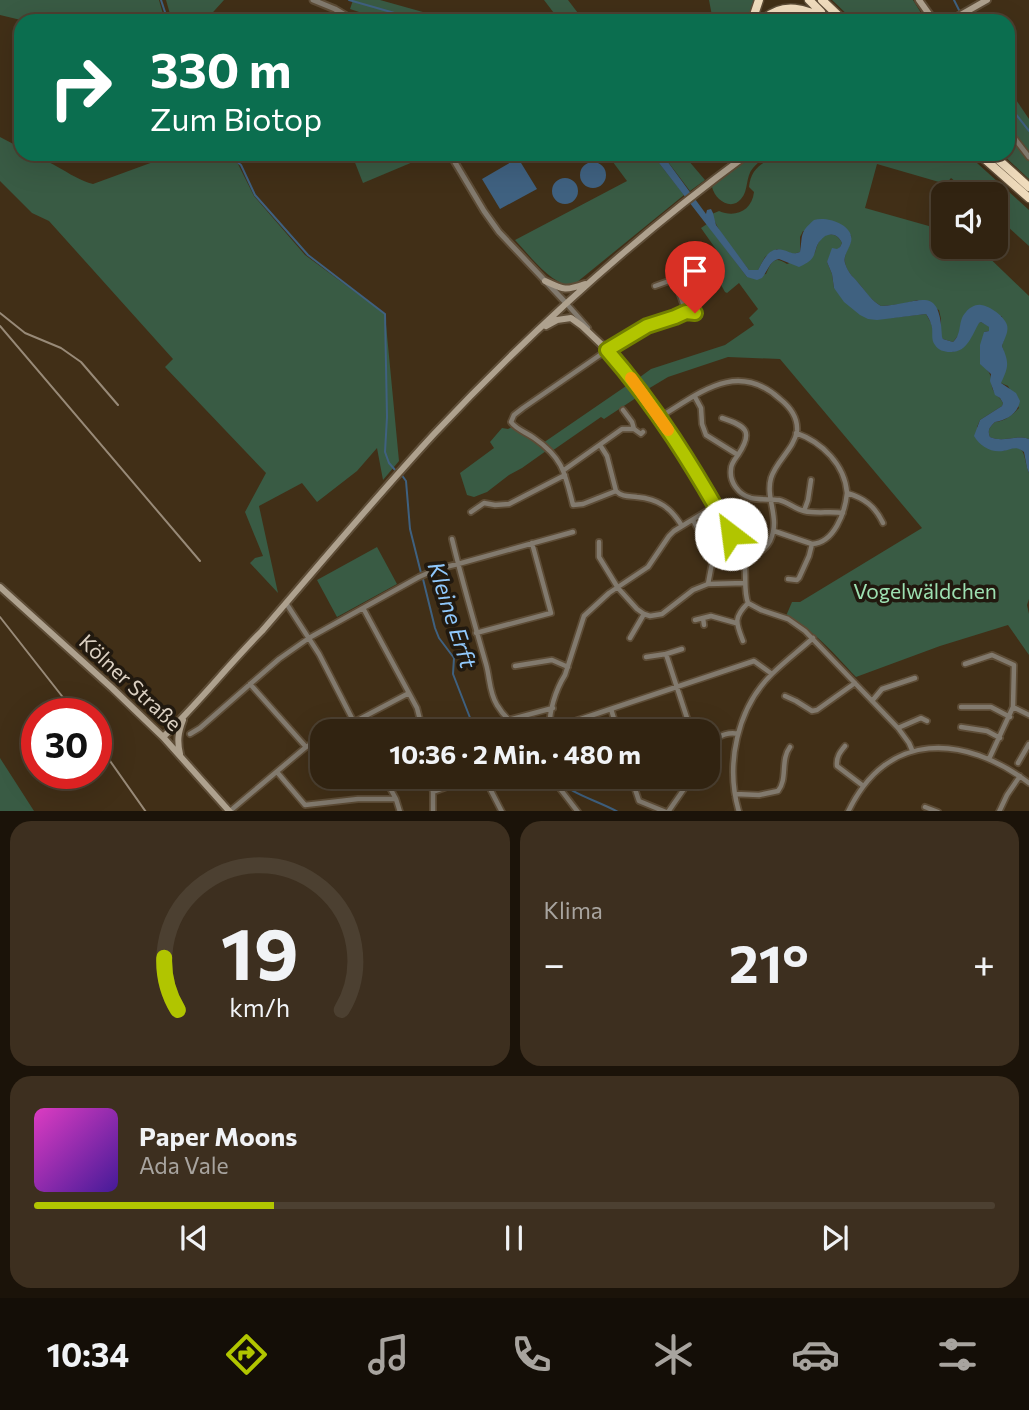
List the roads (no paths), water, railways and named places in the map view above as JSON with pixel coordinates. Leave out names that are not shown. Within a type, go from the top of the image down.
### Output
[{"type":"highway","points":[[809,0],[824,14]]},
{"type":"highway","points":[[822,0],[837,14]]},
{"type":"highway","points":[[769,14],[774,9],[791,4],[804,6],[818,14]]},
{"type":"highway","points":[[987,161],[1029,198]]},
{"type":"highway","points":[[1000,161],[1029,187]]},
{"type":"main road","points":[[963,14],[987,0]]},
{"type":"main road","points":[[163,737],[184,718],[434,435],[538,330],[590,282],[696,193],[739,161]]},
{"type":"main road","points":[[545,281],[568,290],[590,282]]},
{"type":"main road","points":[[538,330],[557,320],[571,318],[601,344]]},
{"type":"main road","name":"Kölner Straße","points":[[0,587],[163,737],[230,811]]},
{"type":"main road","points":[[180,756],[178,732],[184,718]]},
{"type":"street","points":[[313,0],[343,14]]},
{"type":"street","points":[[1015,139],[1029,158]]},
{"type":"street","points":[[454,161],[499,232],[566,303],[638,386],[715,506],[744,557],[748,603],[736,623],[743,641]]},
{"type":"street","points":[[655,286],[694,272],[708,262]]},
{"type":"street","points":[[675,280],[686,312]]},
{"type":"street","points":[[616,491],[583,504],[573,505],[564,472],[556,458],[541,443],[515,427],[511,422],[514,415],[607,350],[647,326],[686,312],[699,316]]},
{"type":"street","points":[[660,417],[723,382],[750,382],[776,395],[788,406],[796,420],[796,433],[772,473],[770,482],[774,531],[765,549],[744,557]]},
{"type":"street","points":[[695,397],[701,408],[706,435],[738,454]]},
{"type":"street","points":[[623,410],[634,429]]},
{"type":"street","points":[[722,418],[740,424],[745,430],[747,439],[731,469],[732,483],[747,497],[784,502],[804,511],[842,513]]},
{"type":"street","points":[[471,512],[484,503],[509,504],[564,472],[622,429],[643,432]]},
{"type":"street","points":[[774,531],[804,543],[818,544],[828,539],[846,503],[846,482],[842,472],[817,442],[796,433]]},
{"type":"street","points":[[600,445],[607,456],[616,491],[623,496],[660,502],[675,514],[682,526]]},
{"type":"street","points":[[804,511],[811,480]]},
{"type":"street","points":[[847,493],[868,502],[880,515],[883,523]]},
{"type":"street","points":[[550,719],[584,616],[609,593],[648,567],[668,536],[715,506]]},
{"type":"street","points":[[693,520],[711,554],[708,584]]},
{"type":"street","points":[[190,734],[279,659],[309,638],[419,577],[437,569],[573,531]]},
{"type":"street","points":[[452,539],[491,692],[507,719]]},
{"type":"street","points":[[600,542],[599,557],[618,588],[637,610],[650,616],[662,614],[693,590],[708,584],[745,583]]},
{"type":"street","points":[[476,633],[551,613],[532,543]]},
{"type":"street","points":[[788,579],[799,578],[812,544]]},
{"type":"street","points":[[286,603],[309,638],[352,719]]},
{"type":"street","points":[[748,603],[788,619],[813,638],[898,728],[912,750]]},
{"type":"street","points":[[363,608],[417,708],[420,719]]},
{"type":"street","points":[[630,638],[644,614]]},
{"type":"street","points":[[695,620],[711,616],[736,623]]},
{"type":"street","points":[[703,618],[704,625]]},
{"type":"street","points":[[739,811],[735,794],[734,763],[738,734],[747,708],[772,674],[813,638]]},
{"type":"street","points":[[646,657],[682,649]]},
{"type":"street","points":[[666,654],[687,719]]},
{"type":"street","points":[[965,664],[992,655],[1014,665],[1013,707],[989,759]]},
{"type":"street","points":[[514,666],[552,660],[568,667]]},
{"type":"street","points":[[583,719],[754,661],[772,674]]},
{"type":"street","points":[[872,701],[882,690],[915,678]]},
{"type":"street","points":[[785,696],[812,711],[855,683]]},
{"type":"street","points":[[250,684],[306,747]]},
{"type":"street","points":[[359,719],[409,693]]},
{"type":"street","points":[[961,708],[991,707],[1010,717]]},
{"type":"street","points":[[1013,707],[1029,715]]},
{"type":"street","points":[[512,719],[553,708]]},
{"type":"street","points":[[611,709],[614,719]]},
{"type":"street","points":[[898,728],[921,718],[927,721]]},
{"type":"street","points":[[961,727],[987,731],[1000,738]]},
{"type":"street","points":[[720,736],[738,734]]},
{"type":"street","points":[[1018,763],[1029,744]]},
{"type":"street","points":[[230,811],[310,745]]},
{"type":"street","points":[[845,746],[836,760],[837,766],[862,785]]},
{"type":"street","points":[[735,794],[759,795],[778,791],[782,785],[786,752],[790,747]]},
{"type":"street","points":[[848,811],[862,785],[876,771],[912,750],[950,749],[989,759],[1029,783]]},
{"type":"street","points":[[277,772],[305,805],[358,799],[396,799]]},
{"type":"street","points":[[999,811],[1020,776]]},
{"type":"street","points":[[391,789],[400,811]]},
{"type":"street","points":[[432,789],[433,811]]},
{"type":"street","points":[[433,792],[441,789]]},
{"type":"street","points":[[490,789],[502,811]]},
{"type":"street","points":[[561,789],[579,811]]},
{"type":"street","points":[[635,789],[639,801],[667,811],[684,789]]},
{"type":"street","points":[[925,807],[938,811]]},
{"type":"water","points":[[513,161],[520,161],[537,189],[500,209],[482,179]]},
{"type":"water","points":[[657,161],[667,161],[706,214],[707,210],[711,209],[716,225],[749,270],[758,270],[767,255],[774,250],[800,252],[806,228],[814,220],[826,219],[839,223],[849,231],[851,242],[845,257],[846,267],[870,297],[881,306],[925,300],[932,302],[937,308],[943,339],[953,342],[958,335],[963,316],[971,308],[977,305],[985,306],[1000,315],[1007,328],[1002,346],[1007,365],[1001,383],[1016,393],[1020,401],[1011,415],[993,424],[989,435],[995,439],[1029,439],[1029,473],[1024,452],[1016,448],[990,450],[974,436],[980,420],[1003,403],[995,395],[990,381],[991,374],[980,364],[980,345],[984,332],[989,331],[989,327],[979,323],[961,350],[948,352],[936,347],[926,314],[877,320],[860,315],[844,302],[834,288],[827,262],[832,248],[837,249],[842,243],[832,234],[818,244],[809,262],[799,267],[779,259],[771,264],[762,278],[757,280],[747,277]]},
{"type":"water","points":[[593,162],[602,166],[606,175],[602,184],[593,188],[584,184],[580,175],[584,166]]},
{"type":"water","points":[[565,178],[575,181],[578,191],[575,201],[565,204],[555,201],[552,191],[555,181]]},
{"type":"waterway","points":[[161,0],[166,14]]},
{"type":"waterway","points":[[349,0],[398,14]]},
{"type":"waterway","points":[[954,0],[960,12]]},
{"type":"waterway","points":[[1015,113],[1029,131]]},
{"type":"waterway","points":[[236,161],[241,165],[255,195],[308,255],[385,314],[385,452],[396,471]]},
{"type":"waterway","name":"Kleine Erft","points":[[401,474],[406,481],[410,529],[421,573]]},
{"type":"waterway","name":"Kleine Erft","points":[[423,579],[435,628],[454,658],[453,674],[470,719]]},
{"type":"waterway","name":"Kleine Erft","points":[[570,789],[616,811]]},
{"type":"railway","points":[[0,313],[25,333],[61,348],[81,362],[118,405]]},
{"type":"railway","points":[[0,326],[200,561]]},
{"type":"railway","points":[[0,617],[63,698]]},
{"type":"railway","points":[[112,764],[145,811]]},
{"type":"park label","name":"Vogelwäldchen","points":[[925,592]]}]
